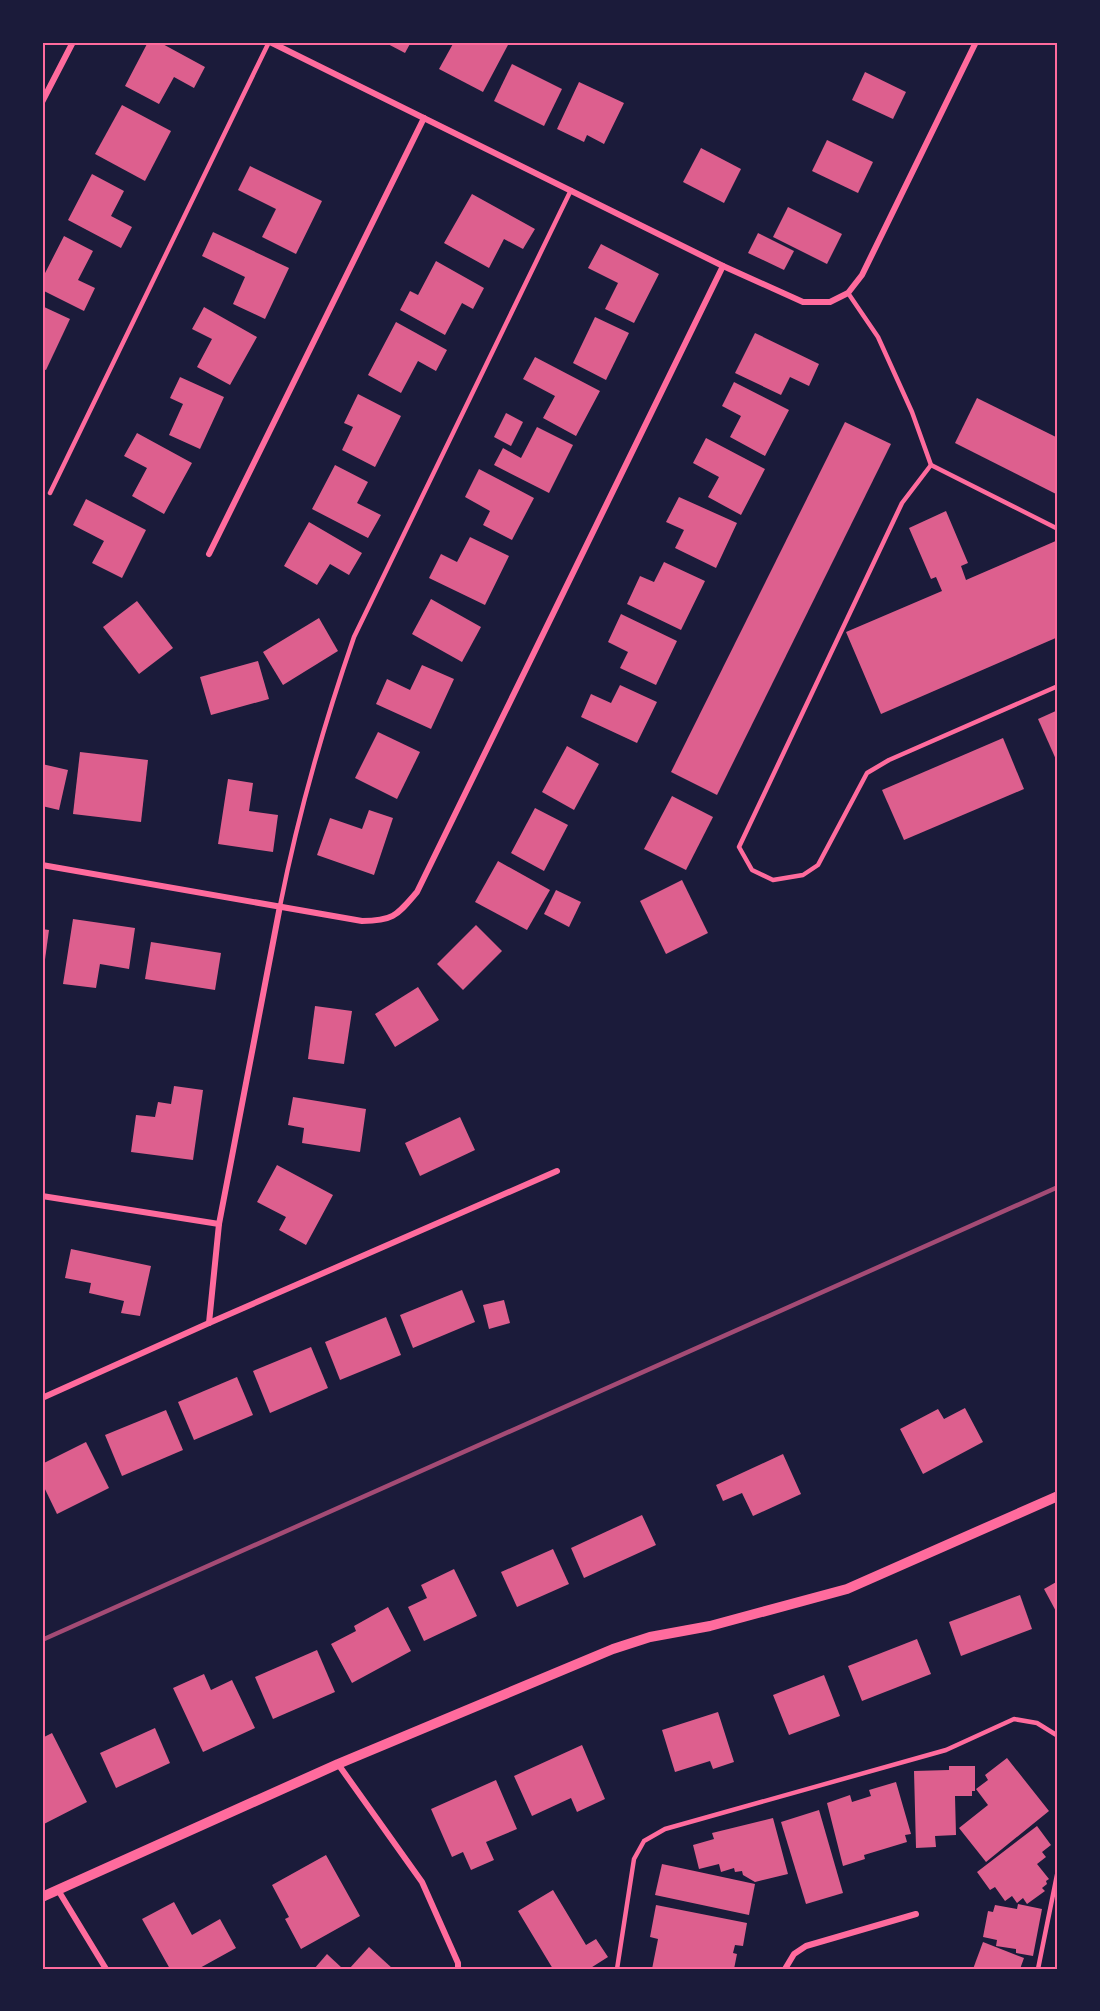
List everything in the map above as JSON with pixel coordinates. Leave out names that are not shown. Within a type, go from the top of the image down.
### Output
[{"type":"street","points":[[42,102],[73,42]]},
{"type":"street","points":[[270,42],[723,266],[803,302],[830,302],[848,293],[862,275],[975,42]]},
{"type":"street","points":[[209,554],[424,118]]},
{"type":"street","points":[[42,865],[362,921],[385,921],[402,909],[417,892],[723,266]]},
{"type":"street","points":[[209,1323],[219,1224],[280,906]]},
{"type":"street","points":[[42,1398],[557,1171]]},
{"type":"street","points":[[42,1196],[219,1224]]},
{"type":"street","points":[[42,1897],[338,1764],[613,1649],[650,1637],[710,1626],[847,1589],[1058,1496]]},
{"type":"street","points":[[338,1764],[422,1882],[458,1963],[458,1969]]},
{"type":"street","points":[[58,1890],[106,1969]]},
{"type":"street","points":[[785,1969],[794,1954],[806,1946],[916,1914]]},
{"type":"lane","points":[[50,492],[270,42]]},
{"type":"lane","points":[[280,906],[290,857],[338,684],[354,637],[571,190]]},
{"type":"lane","points":[[848,293],[878,336],[912,412],[931,465],[1058,529]]},
{"type":"lane","points":[[931,465],[902,503],[739,847],[752,870],[773,880],[803,876],[818,865],[867,773],[889,760],[1058,686]]},
{"type":"lane","points":[[617,1969],[634,1859],[644,1841],[665,1829],[946,1750],[1014,1719],[1037,1723],[1058,1736]]},
{"type":"lane","points":[[1038,1969],[1058,1870]]},
{"type":"building","points":[[148,42],[159,42],[205,67],[194,88],[174,77],[159,104],[125,86]]},
{"type":"building","points":[[384,42],[411,42],[405,53]]},
{"type":"building","points":[[454,42],[509,43],[483,92],[439,69]]},
{"type":"building","points":[[512,64],[562,89],[544,126],[494,101]]},
{"type":"building","points":[[865,72],[906,92],[893,119],[852,100]]},
{"type":"building","points":[[579,82],[624,103],[604,144],[587,135],[584,142],[557,129]]},
{"type":"building","points":[[122,105],[171,131],[145,181],[95,154]]},
{"type":"building","points":[[827,140],[873,162],[858,193],[812,171]]},
{"type":"building","points":[[701,148],[741,169],[724,203],[683,182]]},
{"type":"building","points":[[250,166],[322,201],[296,254],[262,237],[276,209],[238,190]]},
{"type":"building","points":[[92,174],[124,191],[111,216],[132,227],[121,248],[68,220]]},
{"type":"building","points":[[472,194],[535,229],[523,249],[504,239],[489,268],[444,243]]},
{"type":"building","points":[[788,207],[842,234],[827,264],[773,237]]},
{"type":"building","points":[[213,232],[289,268],[265,319],[233,304],[245,277],[202,256]]},
{"type":"building","points":[[758,233],[794,251],[784,270],[748,253]]},
{"type":"building","points":[[64,236],[93,251],[78,280],[95,288],[84,311],[42,290],[42,279]]},
{"type":"building","points":[[601,244],[659,274],[634,323],[605,309],[618,283],[588,268]]},
{"type":"building","points":[[436,261],[484,288],[473,309],[462,303],[445,335],[400,310],[410,291],[418,295]]},
{"type":"building","points":[[42,306],[70,319],[46,370],[42,369]]},
{"type":"building","points":[[204,307],[257,337],[230,385],[197,367],[212,339],[192,329]]},
{"type":"building","points":[[595,317],[629,333],[606,380],[573,363]]},
{"type":"building","points":[[396,322],[447,350],[436,371],[418,361],[401,393],[368,375]]},
{"type":"building","points":[[755,333],[819,364],[809,386],[790,377],[781,395],[735,373]]},
{"type":"building","points":[[535,357],[600,391],[576,436],[543,418],[555,396],[523,379]]},
{"type":"building","points":[[180,377],[224,397],[200,449],[169,435],[183,404],[170,398]]},
{"type":"building","points":[[734,382],[789,410],[765,456],[730,437],[741,416],[722,406]]},
{"type":"building","points":[[358,394],[401,416],[375,467],[342,450],[353,427],[344,423]]},
{"type":"building","points":[[977,398],[1058,438],[1058,495],[955,443]]},
{"type":"building","points":[[506,413],[523,422],[511,446],[494,437]]},
{"type":"building","points":[[845,422],[891,444],[717,795],[671,772]]},
{"type":"building","points":[[537,427],[573,445],[549,493],[494,465],[503,448],[521,458]]},
{"type":"building","points":[[137,433],[192,463],[164,514],[132,496],[147,468],[124,456]]},
{"type":"building","points":[[706,438],[765,469],[741,515],[708,497],[719,477],[693,463]]},
{"type":"building","points":[[335,465],[368,482],[357,503],[381,515],[368,538],[312,509]]},
{"type":"building","points":[[479,469],[534,498],[512,540],[483,525],[490,511],[465,497]]},
{"type":"building","points":[[679,497],[737,523],[716,568],[675,548],[684,530],[666,522]]},
{"type":"building","points":[[86,499],[146,530],[122,578],[92,563],[104,541],[73,525]]},
{"type":"building","points":[[946,511],[968,563],[961,566],[966,580],[1058,540],[1058,637],[881,714],[846,632],[942,591],[936,577],[931,579],[909,528]]},
{"type":"building","points":[[309,522],[362,553],[349,575],[330,564],[317,585],[284,566]]},
{"type":"building","points":[[470,537],[509,556],[485,605],[429,578],[441,554],[457,562]]},
{"type":"building","points":[[664,562],[705,581],[681,630],[627,604],[640,576],[654,582]]},
{"type":"building","points":[[431,599],[481,627],[462,662],[412,634]]},
{"type":"building","points":[[137,601],[173,648],[139,674],[103,627]]},
{"type":"building","points":[[621,614],[677,641],[656,685],[620,668],[628,652],[608,642]]},
{"type":"building","points":[[319,618],[338,651],[283,685],[263,652]]},
{"type":"building","points":[[258,661],[269,699],[211,715],[200,677]]},
{"type":"building","points":[[422,665],[454,679],[431,729],[376,704],[387,679],[410,690]]},
{"type":"building","points":[[620,685],[657,702],[637,743],[581,717],[591,694],[611,703]]},
{"type":"building","points":[[1058,710],[1058,764],[1038,719]]},
{"type":"building","points":[[378,732],[420,752],[397,799],[355,778]]},
{"type":"building","points":[[1003,738],[1024,789],[904,840],[882,790]]},
{"type":"building","points":[[567,746],[599,764],[574,810],[542,792]]},
{"type":"building","points":[[80,752],[148,760],[141,822],[73,814]]},
{"type":"building","points":[[42,764],[68,770],[59,810],[42,806]]},
{"type":"building","points":[[228,779],[253,783],[249,811],[278,815],[273,852],[218,844]]},
{"type":"building","points":[[672,796],[713,817],[686,870],[644,849]]},
{"type":"building","points":[[535,808],[568,825],[544,871],[511,853]]},
{"type":"building","points":[[369,810],[393,818],[374,875],[317,855],[330,818],[362,829]]},
{"type":"building","points":[[498,861],[550,890],[527,930],[475,902]]},
{"type":"building","points":[[682,880],[708,933],[666,954],[640,901]]},
{"type":"building","points":[[556,890],[581,902],[569,927],[544,914]]},
{"type":"building","points":[[73,919],[135,928],[129,969],[100,964],[96,988],[63,984]]},
{"type":"building","points":[[476,925],[502,951],[463,990],[437,964]]},
{"type":"building","points":[[42,929],[49,930],[43,974],[42,974]]},
{"type":"building","points":[[151,942],[221,953],[215,990],[145,979]]},
{"type":"building","points":[[418,987],[439,1020],[395,1047],[375,1014]]},
{"type":"building","points":[[315,1006],[352,1011],[344,1064],[308,1059]]},
{"type":"building","points":[[174,1086],[203,1090],[193,1160],[131,1152],[136,1115],[155,1117],[158,1102],[171,1104]]},
{"type":"building","points":[[293,1097],[366,1109],[360,1152],[302,1143],[304,1128],[288,1125]]},
{"type":"building","points":[[460,1117],[475,1150],[420,1176],[405,1143]]},
{"type":"building","points":[[277,1165],[333,1195],[306,1245],[279,1230],[286,1217],[257,1202]]},
{"type":"building","points":[[71,1249],[151,1266],[140,1316],[121,1313],[124,1301],[89,1293],[91,1283],[65,1278]]},
{"type":"building","points":[[462,1290],[475,1322],[413,1348],[400,1315]]},
{"type":"building","points":[[504,1300],[510,1323],[489,1329],[483,1305]]},
{"type":"building","points":[[386,1317],[401,1355],[340,1380],[325,1342]]},
{"type":"building","points":[[311,1347],[328,1388],[270,1413],[253,1371]]},
{"type":"building","points":[[237,1377],[253,1415],[194,1440],[178,1402]]},
{"type":"building","points":[[965,1408],[983,1442],[923,1474],[900,1429],[938,1409],[944,1419]]},
{"type":"building","points":[[166,1410],[183,1450],[122,1476],[105,1435]]},
{"type":"building","points":[[86,1442],[109,1488],[57,1514],[42,1483],[42,1464]]},
{"type":"building","points":[[783,1454],[801,1494],[753,1516],[742,1493],[723,1501],[716,1485]]},
{"type":"building","points":[[642,1515],[656,1545],[584,1578],[571,1548]]},
{"type":"building","points":[[553,1549],[569,1584],[517,1607],[501,1572]]},
{"type":"building","points":[[454,1569],[477,1616],[424,1641],[408,1607],[427,1598],[421,1585]]},
{"type":"building","points":[[1058,1581],[1058,1615],[1044,1589]]},
{"type":"building","points":[[1020,1595],[1032,1629],[961,1656],[949,1622]]},
{"type":"building","points":[[388,1607],[411,1651],[352,1683],[331,1644],[356,1631],[354,1626]]},
{"type":"building","points":[[917,1639],[931,1674],[862,1701],[848,1666]]},
{"type":"building","points":[[317,1650],[335,1692],[273,1719],[255,1677]]},
{"type":"building","points":[[204,1674],[211,1690],[232,1680],[255,1728],[203,1752],[173,1688]]},
{"type":"building","points":[[824,1675],[840,1716],[789,1735],[773,1695]]},
{"type":"building","points":[[718,1712],[734,1762],[713,1769],[710,1761],[675,1772],[662,1730]]},
{"type":"building","points":[[155,1728],[170,1763],[116,1788],[100,1753]]},
{"type":"building","points":[[52,1733],[87,1802],[42,1825],[42,1785],[45,1783],[42,1778],[42,1738]]},
{"type":"building","points":[[582,1745],[605,1799],[577,1812],[571,1798],[532,1816],[514,1776]]},
{"type":"building","points":[[1007,1758],[1049,1811],[986,1862],[959,1828],[988,1805],[976,1789],[988,1780],[985,1775]]},
{"type":"building","points":[[949,1766],[975,1766],[975,1791],[972,1791],[972,1796],[955,1796],[956,1835],[935,1836],[936,1847],[916,1848],[914,1771],[949,1770]]},
{"type":"building","points":[[496,1780],[517,1829],[486,1842],[494,1860],[471,1870],[463,1852],[452,1857],[431,1809]]},
{"type":"building","points":[[896,1782],[911,1834],[905,1835],[907,1842],[864,1855],[865,1859],[843,1866],[827,1803],[850,1795],[852,1802],[871,1796],[869,1790]]},
{"type":"building","points":[[819,1810],[843,1893],[806,1904],[781,1822]]},
{"type":"building","points":[[773,1818],[788,1874],[755,1882],[743,1875],[742,1871],[735,1872],[734,1868],[721,1872],[719,1864],[699,1869],[693,1845],[714,1839],[712,1833]]},
{"type":"building","points":[[1037,1826],[1051,1845],[1042,1852],[1046,1857],[1037,1864],[1049,1879],[1042,1888],[1045,1891],[1027,1904],[1023,1898],[1017,1903],[1012,1896],[1005,1901],[995,1887],[990,1890],[977,1872]]},
{"type":"building","points":[[326,1855],[360,1916],[301,1949],[285,1919],[289,1917],[272,1885]]},
{"type":"building","points":[[662,1864],[755,1884],[749,1915],[655,1895]]},
{"type":"building","points":[[553,1890],[586,1945],[596,1939],[608,1957],[589,1969],[553,1969],[518,1911]]},
{"type":"building","points":[[174,1902],[192,1935],[220,1919],[236,1948],[198,1969],[170,1969],[142,1919]]},
{"type":"building","points":[[1018,1904],[1042,1909],[1033,1956],[1016,1953],[1016,1949],[996,1946],[997,1940],[983,1937],[988,1911],[993,1912],[995,1905],[1017,1909]]},
{"type":"building","points":[[656,1905],[747,1923],[743,1946],[735,1945],[733,1953],[737,1954],[734,1969],[652,1969],[658,1939],[650,1937]]},
{"type":"building","points":[[983,1942],[1024,1958],[1020,1969],[973,1969]]},
{"type":"building","points":[[369,1947],[393,1969],[349,1969]]},
{"type":"building","points":[[327,1954],[343,1969],[314,1969]]},
{"type":"railway","points":[[42,1640],[1058,1187]]}]
